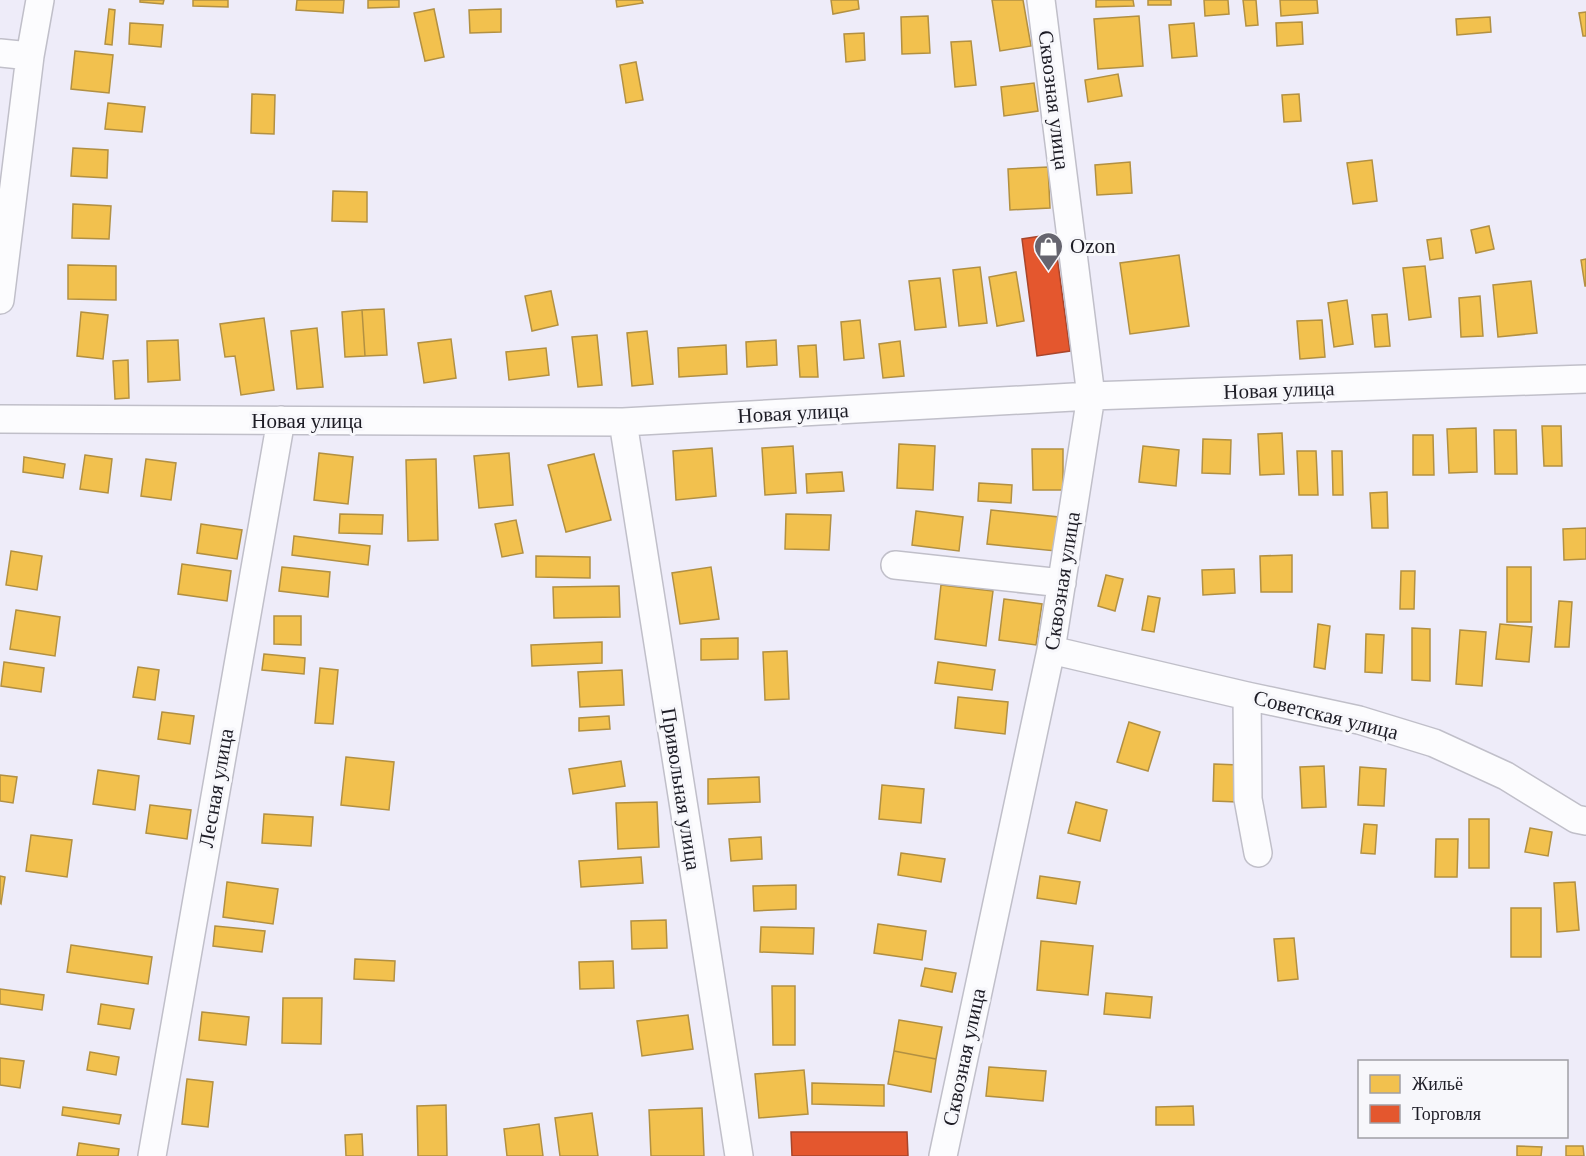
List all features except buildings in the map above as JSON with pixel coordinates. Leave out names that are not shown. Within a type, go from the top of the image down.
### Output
[{"type":"street","points":[[0,300],[30,56],[40,0]]},
{"type":"street","name":"Сквозная улица","points":[[943,1156],[1051,650],[1092,396],[1041,0]]},
{"type":"street","points":[[0,53],[30,56]]},
{"type":"street","name":"Новая улица","points":[[0,419],[623,422],[1092,396],[1586,379]]},
{"type":"street","name":"Лесная улица","points":[[152,1156],[281,420]]},
{"type":"street","name":"Привольная улица","points":[[623,422],[739,1156]]},
{"type":"street","points":[[895,565],[1062,583]]},
{"type":"street","name":"Советская улица","points":[[1051,650],[1359,720],[1434,743],[1506,776],[1576,819],[1586,821]]},
{"type":"street","points":[[1247,696],[1248,799],[1258,853]]},
{"type":"place","name":"Ozon","points":[[1049,272]]}]
